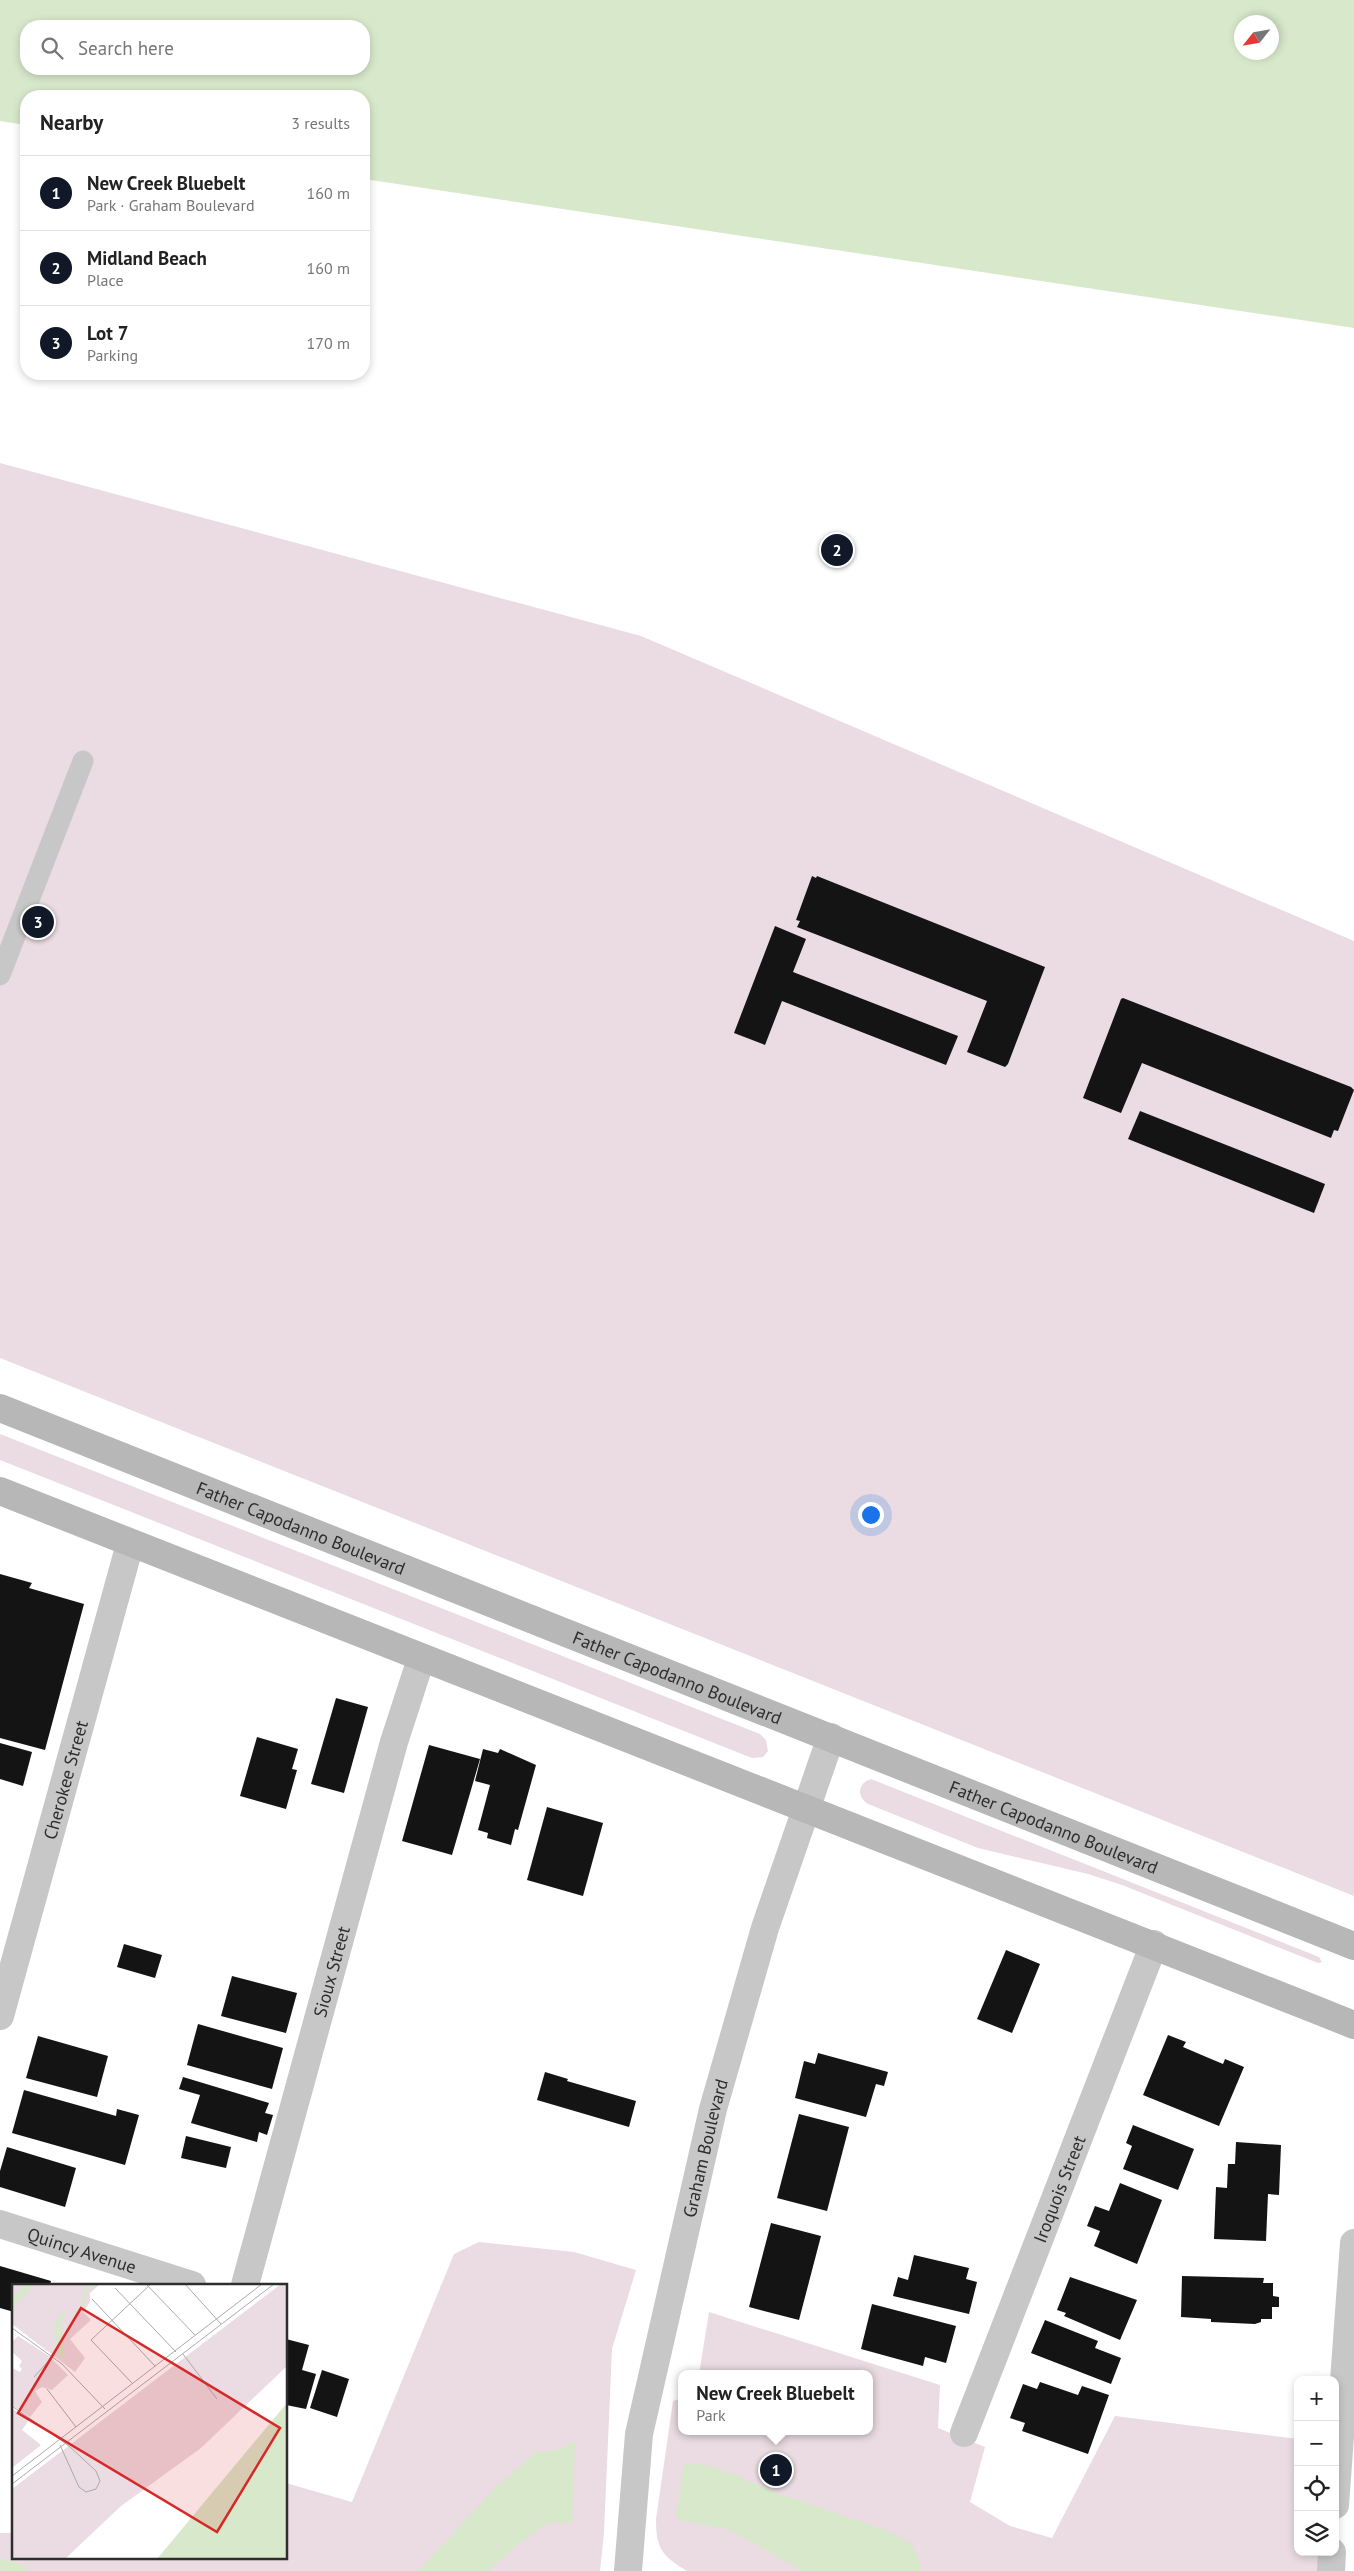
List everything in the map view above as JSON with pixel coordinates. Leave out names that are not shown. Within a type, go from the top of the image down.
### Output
[{"type":"main road","name":"Father Capodanno Boulevard","points":[[0,1408],[1354,1946]]},
{"type":"main road","points":[[0,1491],[420,1659],[1154,1944],[1354,2025]]},
{"type":"street","name":"Cherokee Street","points":[[0,2016],[130,1544]]},
{"type":"street","name":"Sioux Street","points":[[245,2284],[394,1742],[420,1659]]},
{"type":"street","name":"Graham Boulevard","points":[[630,2571],[639,2434],[713,2109],[764,1928],[831,1737]]},
{"type":"street","name":"Iroquois Street","points":[[964,2433],[1154,1944]]},
{"type":"street","name":"Quincy Avenue","points":[[0,2224],[189,2284]]},
{"type":"street","points":[[1338,2466],[1354,2243]]},
{"type":"street","points":[[1330,2571],[1332,2556]]},
{"type":"lane","points":[[0,975],[84,761]]},
{"type":"shaded area","points":[[0,0],[1354,0],[1354,328],[370,180],[370,90],[20,90],[20,124],[0,121]]},
{"type":"shaded area","points":[[0,463],[641,636],[1354,941],[1354,1896],[0,1358]]},
{"type":"shaded area","points":[[0,1434],[760,1734],[766,1740],[768,1751],[763,1757],[752,1758],[0,1460]]},
{"type":"shaded area","points":[[871,1779],[1319,1957],[1322,1962],[1318,1963],[1122,1885],[1088,1874],[978,1848],[868,1804],[860,1794],[860,1790],[863,1783]]},
{"type":"shaded area","points":[[479,2242],[574,2252],[636,2270],[612,2349],[604,2533],[600,2571],[0,2571],[0,2533],[12,2533],[12,2558],[288,2558],[288,2484],[352,2502],[454,2254]]},
{"type":"shaded area","points":[[709,2312],[940,2385],[938,2428],[985,2447],[970,2502],[1010,2526],[1052,2538],[1115,2416],[1294,2438],[1294,2556],[1319,2556],[1318,2571],[687,2571],[666,2556],[657,2538],[656,2519],[673,2401],[678,2399],[678,2435],[873,2435],[873,2370],[700,2370]]},
{"type":"shaded area","points":[[575,2441],[572,2523],[547,2523],[512,2549],[489,2571],[418,2571],[500,2483],[537,2451],[555,2451]]},
{"type":"shaded area","points":[[684,2463],[707,2465],[776,2493],[883,2529],[912,2544],[922,2569],[918,2571],[803,2571],[730,2530],[676,2519]]},
{"type":"building","points":[[812,876],[816,878],[817,876],[1045,967],[1008,1064],[1005,1067],[967,1052],[987,1001],[797,927],[800,921],[796,920]]},
{"type":"building","points":[[775,926],[806,939],[793,972],[958,1036],[946,1065],[782,1001],[765,1045],[734,1033]]},
{"type":"building","points":[[1123,998],[1351,1087],[1354,1090],[1338,1131],[1334,1130],[1331,1138],[1142,1063],[1121,1113],[1083,1098]]},
{"type":"building","points":[[1140,1111],[1325,1184],[1314,1213],[1128,1139]]},
{"type":"building","points":[[0,1574],[32,1583],[29,1588],[84,1604],[45,1750],[0,1738]]},
{"type":"building","points":[[336,1698],[368,1707],[344,1793],[311,1784]]},
{"type":"building","points":[[257,1737],[298,1749],[292,1769],[297,1770],[286,1809],[240,1796]]},
{"type":"building","points":[[0,1743],[32,1752],[23,1786],[0,1779]]},
{"type":"building","points":[[429,1745],[480,1759],[452,1855],[402,1841]]},
{"type":"building","points":[[483,1749],[498,1753],[500,1749],[536,1765],[518,1830],[515,1829],[511,1845],[487,1838],[488,1833],[478,1830],[490,1785],[475,1781]]},
{"type":"building","points":[[547,1807],[603,1823],[583,1896],[527,1880]]},
{"type":"building","points":[[124,1944],[162,1955],[155,1978],[117,1967]]},
{"type":"building","points":[[1006,1950],[1040,1964],[1012,2033],[977,2019]]},
{"type":"building","points":[[232,1976],[297,1993],[286,2033],[221,2016]]},
{"type":"building","points":[[198,2024],[283,2048],[272,2089],[187,2065]]},
{"type":"building","points":[[1168,2035],[1186,2042],[1183,2047],[1223,2064],[1225,2059],[1244,2067],[1219,2126],[1143,2095]]},
{"type":"building","points":[[38,2036],[108,2056],[97,2097],[26,2078]]},
{"type":"building","points":[[818,2053],[888,2072],[884,2086],[876,2084],[866,2117],[795,2098],[804,2061],[815,2064]]},
{"type":"building","points":[[545,2072],[568,2079],[567,2081],[636,2101],[629,2127],[537,2100]]},
{"type":"building","points":[[183,2077],[269,2103],[265,2113],[273,2115],[267,2135],[259,2132],[257,2142],[191,2123],[200,2095],[179,2089]]},
{"type":"building","points":[[24,2090],[116,2116],[117,2109],[139,2115],[125,2165],[12,2133]]},
{"type":"building","points":[[799,2114],[849,2127],[827,2211],[777,2198]]},
{"type":"building","points":[[1133,2125],[1194,2149],[1178,2190],[1123,2169],[1132,2146],[1126,2143]]},
{"type":"building","points":[[186,2136],[231,2147],[226,2168],[181,2158]]},
{"type":"building","points":[[1236,2142],[1281,2145],[1279,2195],[1268,2194],[1266,2241],[1214,2239],[1216,2187],[1227,2188],[1228,2164],[1235,2164]]},
{"type":"building","points":[[7,2147],[76,2168],[65,2207],[0,2187],[0,2171]]},
{"type":"building","points":[[1120,2183],[1162,2200],[1137,2264],[1094,2246],[1100,2231],[1087,2226],[1095,2206],[1109,2211]]},
{"type":"building","points":[[771,2223],[821,2236],[799,2320],[749,2307]]},
{"type":"building","points":[[914,2255],[969,2268],[966,2279],[977,2282],[969,2314],[893,2296],[898,2277],[908,2280]]},
{"type":"building","points":[[0,2266],[51,2281],[50,2284],[12,2284],[12,2311],[0,2308]]},
{"type":"building","points":[[1182,2276],[1264,2278],[1263,2283],[1273,2283],[1273,2296],[1279,2297],[1279,2307],[1272,2307],[1272,2319],[1261,2319],[1261,2322],[1255,2324],[1211,2322],[1211,2319],[1181,2317]]},
{"type":"building","points":[[1070,2277],[1137,2300],[1120,2340],[1064,2316],[1066,2313],[1057,2310]]},
{"type":"building","points":[[872,2304],[956,2326],[946,2363],[925,2357],[923,2366],[861,2349]]},
{"type":"building","points":[[1045,2320],[1098,2341],[1095,2348],[1121,2358],[1111,2384],[1031,2353]]},
{"type":"building","points":[[288,2340],[309,2345],[302,2370],[316,2374],[306,2409],[288,2405]]},
{"type":"building","points":[[322,2370],[349,2379],[337,2417],[310,2408]]},
{"type":"building","points":[[1040,2382],[1078,2395],[1082,2386],[1109,2395],[1088,2454],[1022,2431],[1025,2423],[1010,2418],[1023,2384],[1037,2389]]},
{"type":"waterway","points":[[0,2564],[22,2571]]},
{"type":"place","name":"Midland Beach","points":[[837,550]]},
{"type":"place","name":"Lot 7","points":[[38,922]]},
{"type":"place","name":"New Creek Bluebelt","points":[[776,2470]]}]
